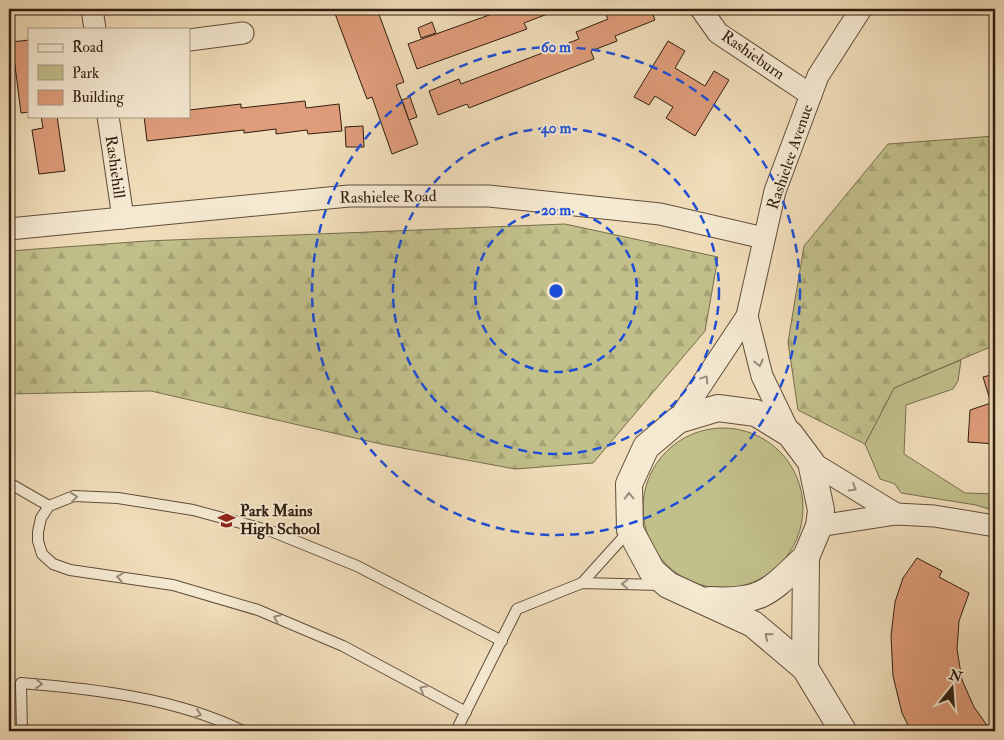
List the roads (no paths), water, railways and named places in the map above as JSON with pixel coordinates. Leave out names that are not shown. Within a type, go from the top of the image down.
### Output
[{"type":"street","points":[[92,9],[95,28]]},
{"type":"street","name":"Rashieburn","points":[[701,9],[718,33],[811,95]]},
{"type":"street","name":"Rashielee Avenue","points":[[678,420],[747,316],[774,192],[818,76],[861,9]]},
{"type":"street","points":[[190,40],[243,33]]},
{"type":"street","name":"Rashiehill","points":[[108,118],[123,218]]},
{"type":"street","name":"Rashielee Road","points":[[9,229],[349,196],[489,196],[660,214],[764,238]]},
{"type":"street","name":"Rashielee Avenue","points":[[747,316],[762,376],[790,434]]},
{"type":"street","points":[[843,731],[805,668],[753,624],[668,585],[652,571],[630,530],[629,484],[646,447],[678,420],[718,408],[756,413],[790,434],[811,462],[896,514]]},
{"type":"street","points":[[805,668],[806,557],[819,526],[821,510],[811,462]]},
{"type":"street","points":[[819,526],[896,514],[934,516],[995,526]]},
{"type":"street","points":[[699,600],[740,601],[770,591],[806,557]]},
{"type":"lane","points":[[9,483],[49,506]]},
{"type":"lane","points":[[466,712],[343,646],[258,610],[173,585],[70,570],[53,564],[42,554],[38,541],[41,518],[49,506],[74,496],[118,498],[193,510],[271,531],[357,566],[502,641]]},
{"type":"lane","points":[[456,731],[517,610],[582,582],[630,530]]},
{"type":"lane","points":[[582,582],[668,585]]},
{"type":"lane","points":[[22,731],[21,683],[66,687],[180,708],[226,723],[243,731]]},
{"type":"place","name":"Park Mains High School","points":[[226,520]]}]
